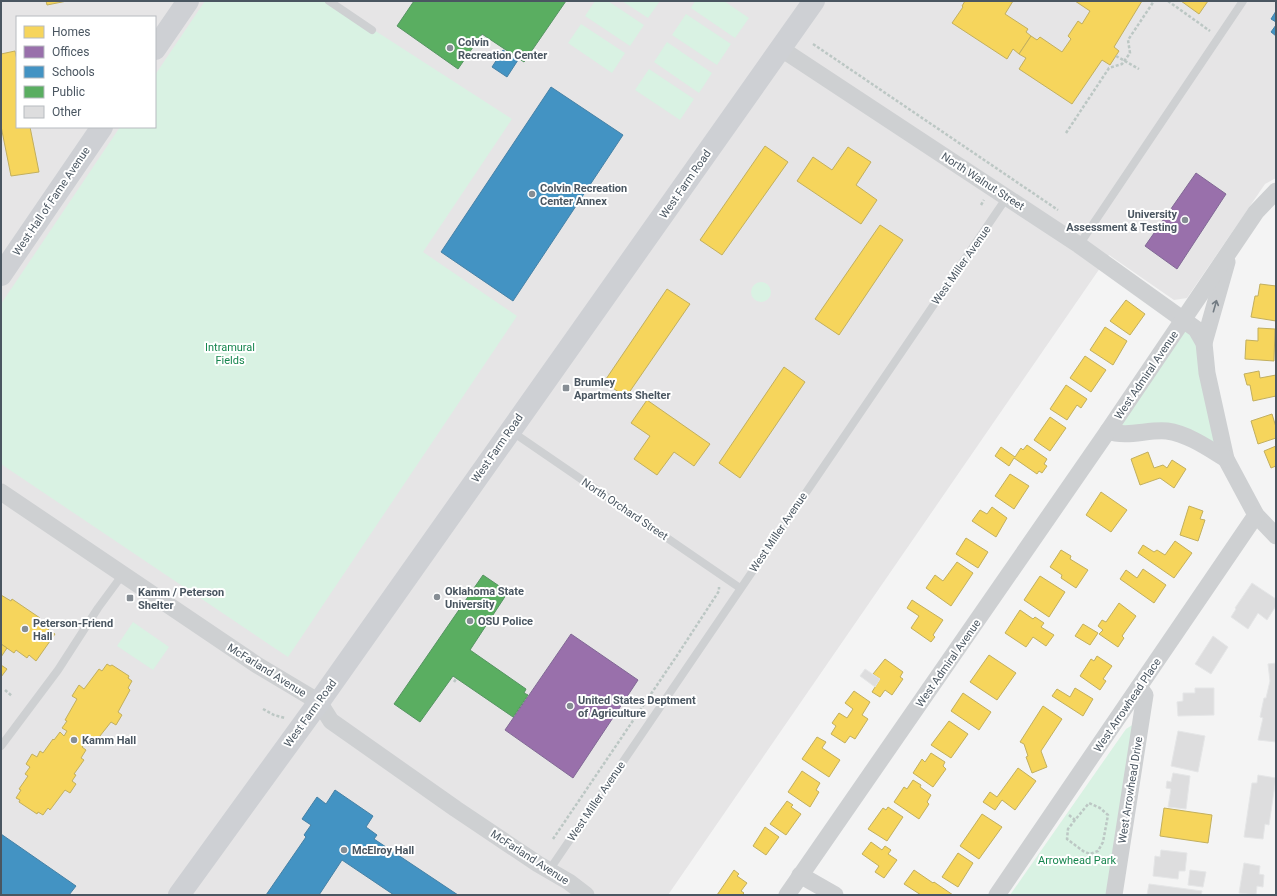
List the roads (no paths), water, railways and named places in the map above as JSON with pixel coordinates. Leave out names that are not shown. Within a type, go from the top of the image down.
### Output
[{"type":"street","points":[[156,48],[188,1]]},
{"type":"street","name":"West Farm Road","points":[[179,895],[318,702],[814,1]]},
{"type":"street","name":"North Walnut Street","points":[[780,48],[1079,245],[1196,329],[1204,343]]},
{"type":"street","name":"West Hall of Fame Avenue","points":[[1,275],[101,128]]},
{"type":"street","name":"West Admiral Avenue","points":[[787,895],[1108,431],[1256,212],[1276,191]]},
{"type":"street","points":[[1231,248],[1204,343],[1207,373],[1226,458],[1256,514],[1276,536]]},
{"type":"street","name":"West Admiral Avenue","points":[[1108,431],[1117,434],[1167,431],[1194,440],[1226,458]]},
{"type":"street","name":"McFarland Avenue","points":[[1,492],[258,665],[318,702],[331,721],[456,809],[538,864],[550,869],[586,895]]},
{"type":"street","name":"West Arrowhead Place","points":[[997,895],[1256,514]]},
{"type":"street","name":"West Arrowhead Drive","points":[[1114,895],[1146,695],[1139,687]]},
{"type":"street","points":[[800,875],[835,895]]},
{"type":"lane","points":[[329,1],[372,30]]},
{"type":"lane","points":[[1079,245],[1243,1]]},
{"type":"lane","name":"West Miller Avenue","points":[[550,869],[1007,197]]},
{"type":"lane","name":"North Orchard Street","points":[[509,430],[740,588]]},
{"type":"lane","points":[[1,746],[58,670],[98,608],[123,574]]},
{"type":"place","name":"Colvin Recreation Center","points":[[450,48]]},
{"type":"place","name":"Colvin Recreation Center Annex","points":[[532,194]]},
{"type":"place","name":"University Assessment & Testing","points":[[1185,220]]},
{"type":"place","name":"Brumley Apartments Shelter","points":[[566,388]]},
{"type":"place","name":"Oklahoma State University","points":[[437,597]]},
{"type":"place","name":"Kamm / Peterson Shelter","points":[[130,598]]},
{"type":"place","name":"OSU Police","points":[[470,621]]},
{"type":"place","name":"Peterson-Friend Hall","points":[[25,629]]},
{"type":"place","name":"United States Deptment of Agriculture","points":[[570,706]]},
{"type":"place","name":"Kamm Hall","points":[[74,740]]},
{"type":"place","name":"McElroy Hall","points":[[344,850]]},
{"type":"park label","name":"Intramural Fields","points":[[230,353]]},
{"type":"park label","name":"Arrowhead Park","points":[[1077,860]]}]
